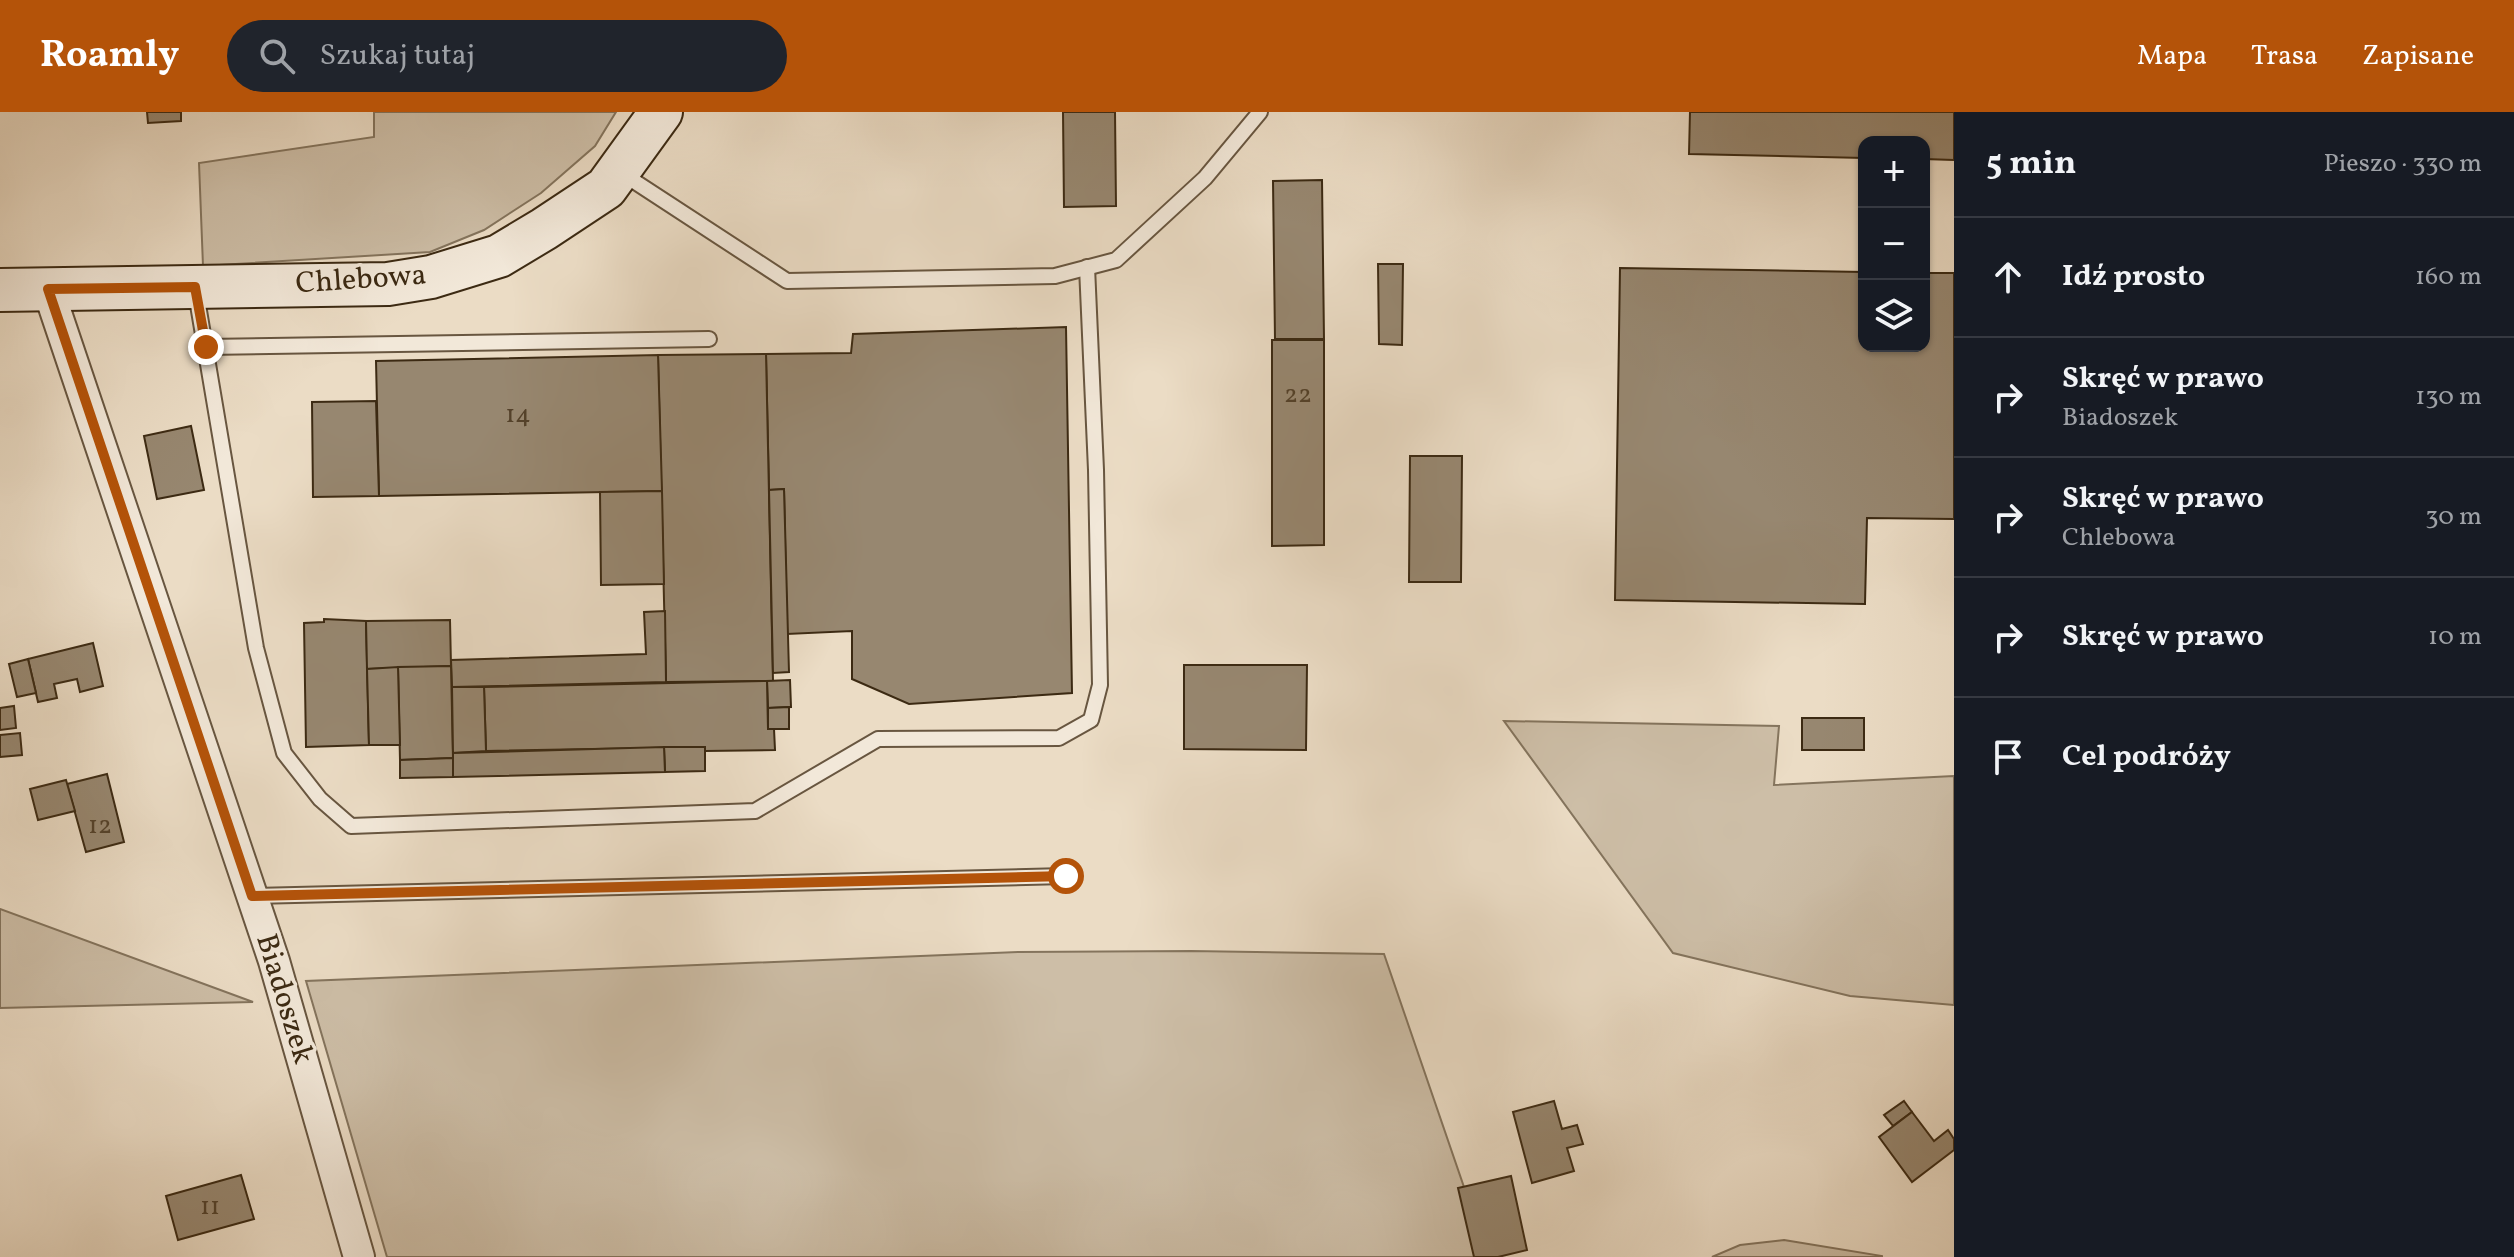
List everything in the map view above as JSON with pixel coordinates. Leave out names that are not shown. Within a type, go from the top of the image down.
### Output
[{"type":"street","name":"Chlebowa","points":[[0,290],[388,284],[431,277],[499,256],[606,188],[661,112]]},
{"type":"street","name":"Biadoszek","points":[[48,289],[274,961],[359,1257]]},
{"type":"lane","points":[[619,172],[787,281],[1055,276],[1116,260],[1205,178],[1260,112]]},
{"type":"lane","points":[[195,287],[256,648],[284,753],[320,799],[351,826],[755,811],[878,739],[1059,738],[1091,720],[1100,685],[1096,470],[1087,267]]},
{"type":"lane","points":[[206,347],[709,339]]},
{"type":"lane","points":[[252,896],[1066,876]]},
{"type":"shaded area","points":[[374,112],[616,112],[595,146],[541,193],[484,230],[430,252],[203,266],[199,163],[374,137]]},
{"type":"shaded area","points":[[1504,721],[1779,726],[1774,785],[1954,776],[1954,1005],[1850,996],[1673,953]]},
{"type":"shaded area","points":[[0,909],[253,1002],[0,1008]]},
{"type":"shaded area","points":[[1018,952],[1384,954],[1488,1257],[387,1257],[306,981]]},
{"type":"shaded area","points":[[1784,1240],[1882,1257],[1712,1257],[1740,1245]]},
{"type":"building","points":[[147,112],[181,112],[181,121],[148,123]]},
{"type":"building","points":[[1063,112],[1115,112],[1116,206],[1064,207]]},
{"type":"building","points":[[1690,112],[1954,112],[1954,160],[1930,159],[1930,136],[1858,136],[1858,158],[1689,154]]},
{"type":"building","points":[[1322,180],[1324,339],[1275,339],[1273,181]]},
{"type":"building","points":[[1378,264],[1403,264],[1402,345],[1379,344]]},
{"type":"building","points":[[1620,268],[1858,272],[1858,352],[1930,352],[1930,273],[1954,273],[1954,519],[1867,518],[1865,604],[1615,600]]},
{"type":"building","points":[[1066,327],[1072,693],[909,704],[852,679],[852,631],[787,634],[784,489],[769,490],[766,354],[851,353],[853,334]]},
{"type":"building","points":[[1272,340],[1324,340],[1324,545],[1272,546]]},
{"type":"building","points":[[766,354],[773,681],[666,682],[658,355]]},
{"type":"building","points":[[658,355],[662,491],[379,496],[376,361]]},
{"type":"building","points":[[376,401],[379,496],[313,497],[312,402]]},
{"type":"building","points":[[191,426],[204,490],[157,499],[144,436]]},
{"type":"building","points":[[1410,456],[1462,456],[1461,582],[1409,582]]},
{"type":"building","points":[[784,489],[789,672],[773,673],[769,490]]},
{"type":"building","points":[[662,491],[664,584],[601,585],[600,492]]},
{"type":"building","points":[[665,611],[666,682],[452,687],[451,660],[646,654],[644,612]]},
{"type":"building","points":[[324,619],[366,621],[369,745],[306,747],[304,623],[324,622]]},
{"type":"building","points":[[450,620],[451,666],[367,669],[366,621]]},
{"type":"building","points":[[93,643],[103,686],[80,692],[77,679],[54,684],[57,698],[38,702],[28,659]]},
{"type":"building","points":[[28,659],[36,693],[17,697],[9,664]]},
{"type":"building","points":[[1184,665],[1307,665],[1306,750],[1184,749]]},
{"type":"building","points":[[451,666],[453,758],[400,760],[398,667]]},
{"type":"building","points":[[398,667],[400,745],[369,745],[367,669]]},
{"type":"building","points":[[790,680],[791,707],[768,708],[767,681]]},
{"type":"building","points":[[767,681],[768,729],[774,729],[775,750],[705,751],[705,747],[486,751],[484,687]]},
{"type":"building","points":[[452,687],[484,687],[486,751],[453,753]]},
{"type":"building","points":[[14,706],[16,728],[0,730],[0,708]]},
{"type":"building","points":[[789,707],[789,729],[768,729],[768,708]]},
{"type":"building","points":[[1802,718],[1864,718],[1864,750],[1802,750]]},
{"type":"building","points":[[20,733],[22,755],[0,757],[0,735]]},
{"type":"building","points":[[664,747],[705,747],[705,771],[665,772]]},
{"type":"building","points":[[664,747],[665,772],[453,777],[453,753]]},
{"type":"building","points":[[453,758],[453,777],[400,778],[400,760]]},
{"type":"building","points":[[107,774],[124,842],[86,852],[67,784]]},
{"type":"building","points":[[66,780],[75,811],[38,820],[30,789]]},
{"type":"building","points":[[1554,1101],[1562,1129],[1577,1125],[1583,1144],[1567,1148],[1574,1171],[1532,1183],[1513,1112]]},
{"type":"building","points":[[1904,1101],[1912,1112],[1893,1126],[1884,1115]]},
{"type":"building","points":[[1912,1112],[1934,1141],[1948,1130],[1954,1139],[1954,1150],[1912,1182],[1879,1137]]},
{"type":"building","points":[[241,1175],[254,1219],[178,1240],[166,1196]]},
{"type":"building","points":[[1511,1176],[1527,1250],[1498,1257],[1474,1257],[1458,1188]]},
{"type":"route","points":[[206,347],[195,287],[48,289],[252,896],[1066,876]]}]
